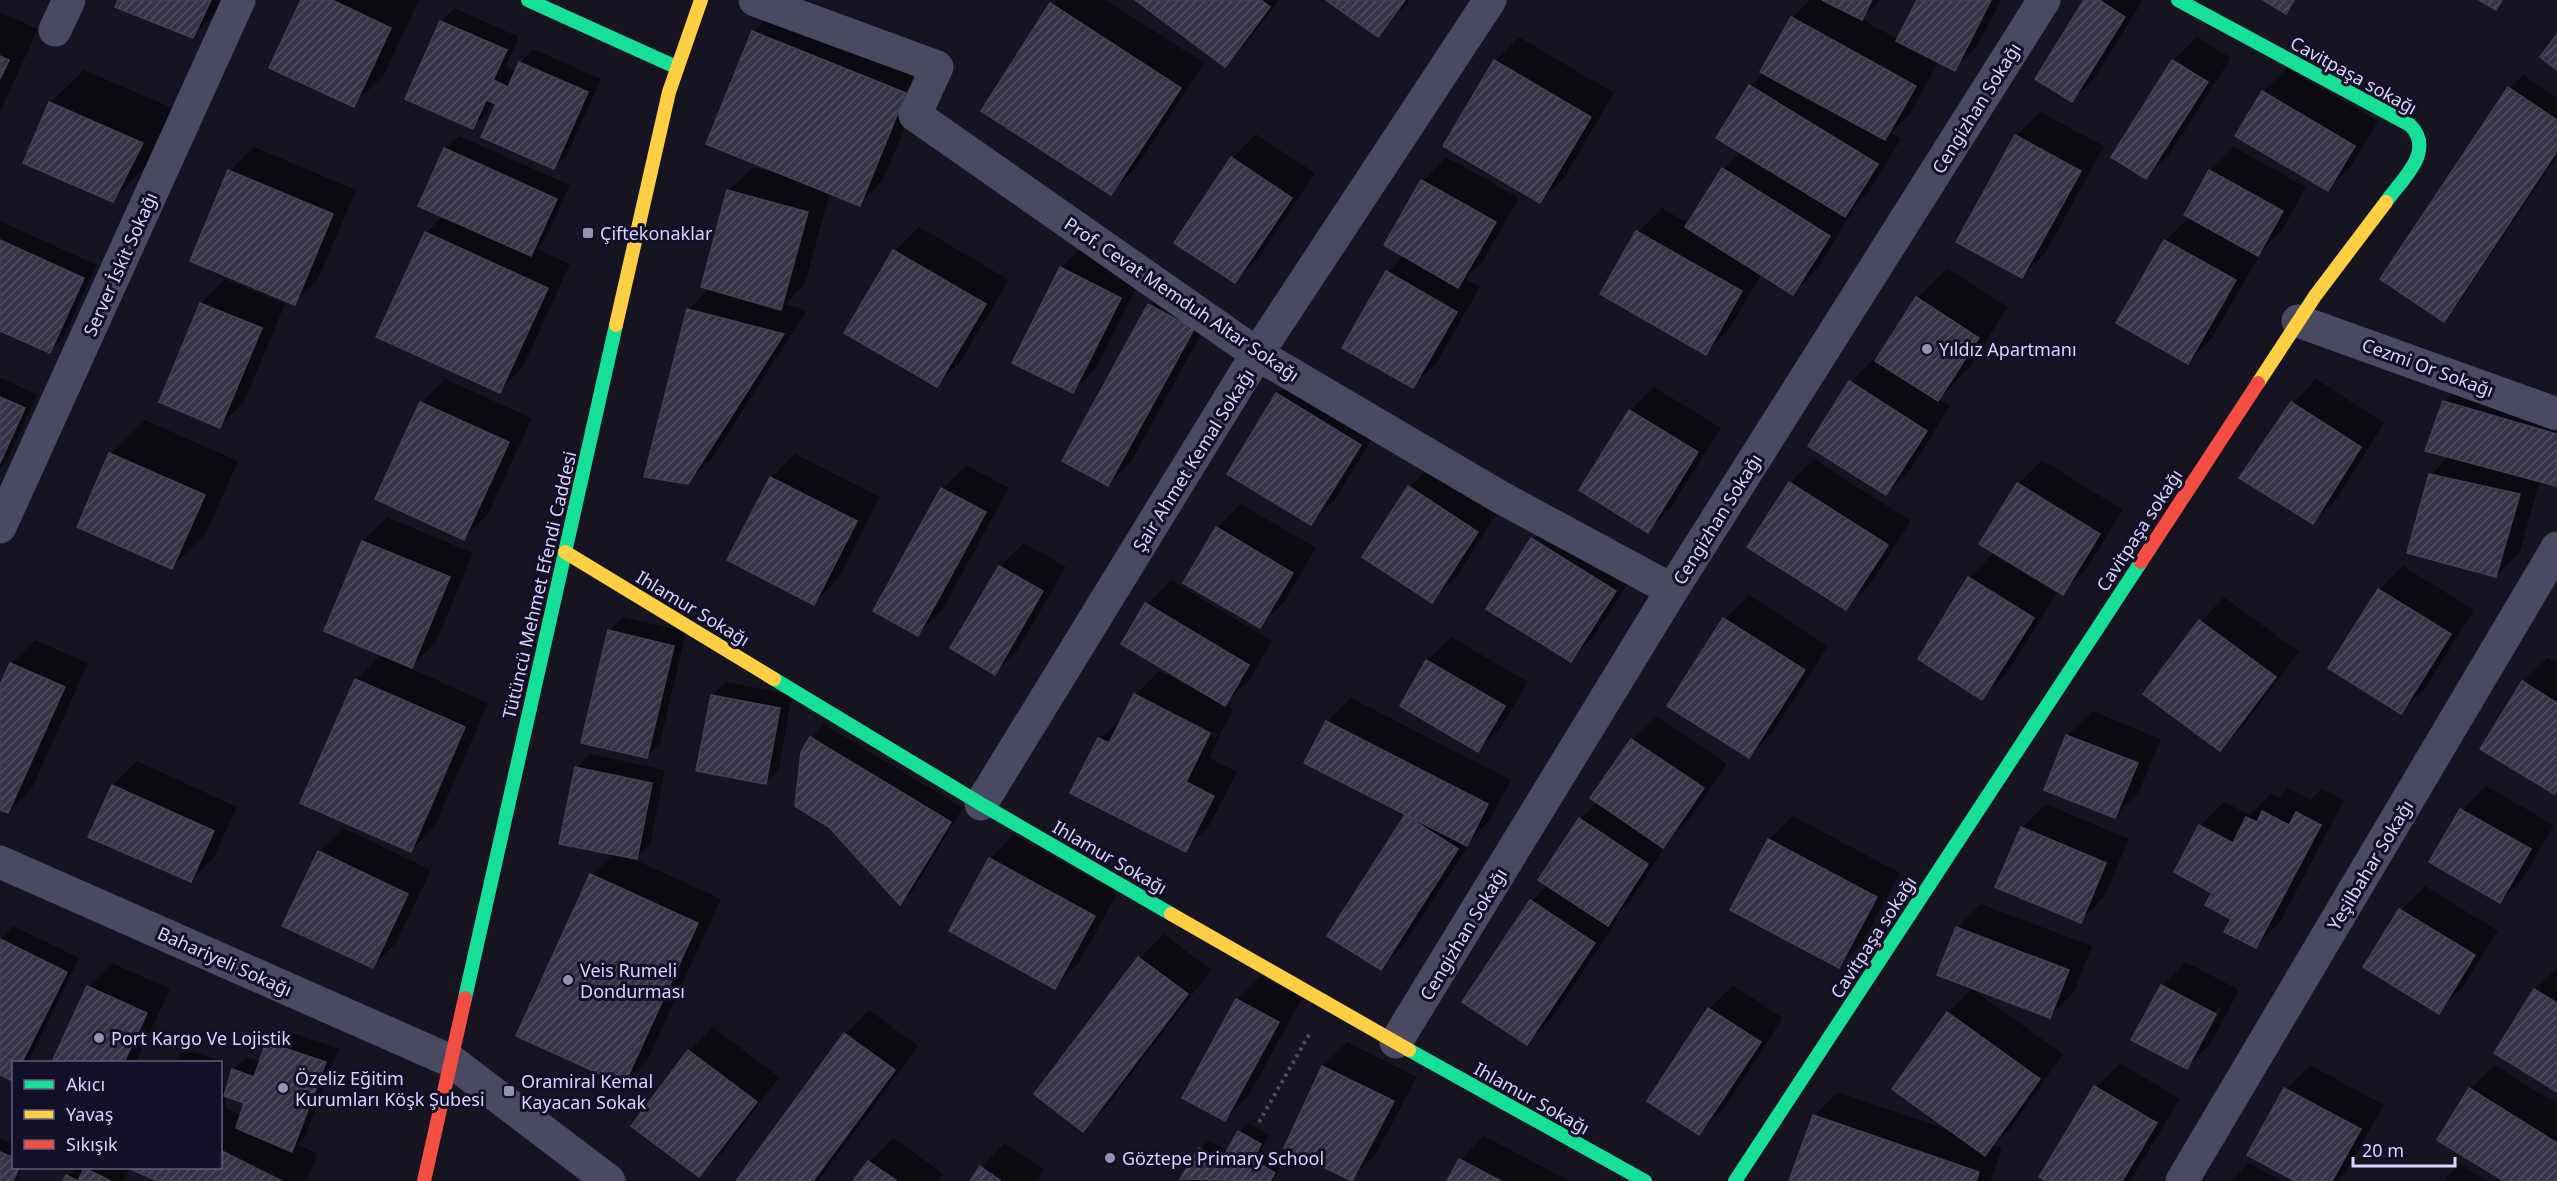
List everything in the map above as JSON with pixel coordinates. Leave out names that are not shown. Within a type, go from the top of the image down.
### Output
[{"type":"street","points":[[55,30],[69,0]]},
{"type":"street","name":"Server İskit Sokağı","points":[[0,527],[239,0]]},
{"type":"street","points":[[528,0],[676,67]]},
{"type":"street","name":"Tütüncü Mehmet Efendi Caddesi","points":[[423,1181],[676,67],[700,0]]},
{"type":"street","name":"Prof. Cevat Memduh Altar Sokağı","points":[[755,0],[937,67],[915,115],[1257,354],[1500,497],[1672,591]]},
{"type":"street","name":"Şair Ahmet Kemal Sokağı","points":[[981,804],[1257,354],[1490,0]]},
{"type":"street","name":"Cengizhan Sokağı","points":[[1396,1042],[1672,591],[2044,0]]},
{"type":"street","name":"Cavitpaşa sokağı","points":[[1735,1181],[2298,321],[2348,249],[2417,160],[2422,149],[2420,136],[2406,123],[2178,0]]},
{"type":"street","name":"Cezmi Or Sokağı","points":[[2298,321],[2557,414]]},
{"type":"street","name":"Yeşilbahar Sokağı","points":[[2182,1181],[2557,548]]},
{"type":"street","name":"Ihlamur Sokağı","points":[[565,552],[981,804],[1327,1004],[1645,1181]]},
{"type":"street","name":"Bahariyeli Sokağı","points":[[0,862],[451,1061],[609,1181]]},
{"type":"path","points":[[1259,1122],[1327,1004]]},
{"type":"building","points":[[118,0],[211,0],[193,38],[115,7]]},
{"type":"building","points":[[301,0],[332,0],[391,28],[354,107],[269,68]]},
{"type":"building","points":[[1135,0],[1261,0],[1270,7],[1225,67]]},
{"type":"building","points":[[1326,0],[1405,0],[1378,37]]},
{"type":"building","points":[[1822,0],[1872,0],[1862,20]]},
{"type":"building","points":[[1917,0],[1991,0],[1955,71],[1896,41]]},
{"type":"building","points":[[2084,0],[2099,0],[2125,17],[2072,102],[2035,79]]},
{"type":"building","points":[[2263,0],[2294,0],[2286,14]]},
{"type":"building","points":[[2479,0],[2502,0],[2496,10]]},
{"type":"building","points":[[1050,3],[1181,88],[1111,195],[981,111]]},
{"type":"building","points":[[1791,17],[1916,86],[1885,140],[1760,72]]},
{"type":"building","points":[[440,21],[507,50],[493,80],[508,87],[519,62],[588,92],[554,169],[481,137],[496,104],[486,100],[473,129],[405,99]]},
{"type":"building","points":[[752,31],[906,93],[860,206],[706,144]]},
{"type":"building","points":[[2557,34],[2557,70],[2540,57]]},
{"type":"building","points":[[0,56],[9,60],[0,79]]},
{"type":"building","points":[[1494,60],[1591,117],[1540,203],[1443,146]]},
{"type":"building","points":[[2172,60],[2208,82],[2146,179],[2111,157]]},
{"type":"building","points":[[1749,85],[1878,164],[1845,217],[1716,138]]},
{"type":"building","points":[[2508,87],[2557,120],[2557,151],[2444,322],[2380,279]]},
{"type":"building","points":[[2262,91],[2355,146],[2328,191],[2235,136]]},
{"type":"building","points":[[49,102],[143,143],[113,202],[23,163]]},
{"type":"building","points":[[2015,135],[2081,171],[2022,278],[1956,242]]},
{"type":"building","points":[[444,148],[557,199],[531,256],[418,206]]},
{"type":"building","points":[[1231,157],[1292,198],[1235,283],[1174,243]]},
{"type":"building","points":[[1722,168],[1830,236],[1793,295],[1685,227]]},
{"type":"building","points":[[228,170],[333,214],[295,305],[190,261]]},
{"type":"building","points":[[2209,170],[2283,211],[2258,256],[2184,215]]},
{"type":"building","points":[[1421,180],[1496,222],[1458,288],[1384,245]]},
{"type":"building","points":[[727,190],[808,212],[781,310],[701,287]]},
{"type":"building","points":[[1636,231],[1742,291],[1706,355],[1600,294]]},
{"type":"building","points":[[425,232],[548,288],[500,393],[376,337]]},
{"type":"building","points":[[0,240],[84,278],[50,353],[0,331]]},
{"type":"building","points":[[2164,240],[2236,280],[2188,364],[2116,323]]},
{"type":"building","points":[[893,250],[986,304],[937,387],[844,333]]},
{"type":"building","points":[[1060,267],[1121,298],[1073,393],[1012,363]]},
{"type":"building","points":[[1386,271],[1457,312],[1413,388],[1342,348]]},
{"type":"building","name":"Yıldız Apartmanı","points":[[1916,297],[1979,338],[1938,401],[1875,361]]},
{"type":"building","points":[[200,303],[262,328],[220,428],[159,402]]},
{"type":"building","points":[[1148,304],[1194,329],[1108,486],[1062,461]]},
{"type":"building","points":[[687,309],[784,334],[688,484],[644,477]]},
{"type":"building","points":[[1849,381],[1927,431],[1886,495],[1808,446]]},
{"type":"building","points":[[1276,393],[1361,445],[1311,525],[1227,474]]},
{"type":"building","points":[[0,397],[25,408],[0,463]]},
{"type":"building","points":[[2443,401],[2557,434],[2556,486],[2425,451]]},
{"type":"building","points":[[420,402],[509,442],[464,540],[375,499]]},
{"type":"building","points":[[2291,402],[2361,447],[2313,524],[2239,478]]},
{"type":"building","points":[[1629,410],[1698,452],[1648,533],[1579,490]]},
{"type":"building","points":[[109,453],[205,495],[172,569],[77,527]]},
{"type":"building","points":[[2429,474],[2520,494],[2496,577],[2407,553]]},
{"type":"building","points":[[770,477],[857,521],[814,605],[727,560]]},
{"type":"building","points":[[1789,482],[1888,545],[1846,610],[1747,547]]},
{"type":"building","points":[[2017,483],[2100,534],[2063,595],[1979,544]]},
{"type":"building","points":[[1408,486],[1478,532],[1432,603],[1362,557]]},
{"type":"building","points":[[941,488],[986,512],[918,636],[873,611]]},
{"type":"building","points":[[1216,527],[1293,573],[1260,628],[1183,583]]},
{"type":"building","points":[[1531,538],[1616,591],[1571,662],[1486,609]]},
{"type":"building","points":[[362,541],[450,577],[412,668],[324,631]]},
{"type":"building","points":[[999,566],[1043,591],[995,675],[950,648]]},
{"type":"building","points":[[1968,577],[2034,618],[1982,700],[1918,659]]},
{"type":"building","points":[[2378,589],[2451,634],[2401,714],[2328,668]]},
{"type":"building","points":[[1145,603],[1249,665],[1225,706],[1121,644]]},
{"type":"building","points":[[1723,618],[1805,670],[1749,758],[1667,706]]},
{"type":"building","points":[[2199,620],[2276,677],[2220,751],[2143,694]]},
{"type":"building","points":[[608,630],[674,646],[647,758],[581,743]]},
{"type":"building","points":[[1426,660],[1505,706],[1478,752],[1400,706]]},
{"type":"building","points":[[10,663],[65,687],[8,813],[0,810],[0,685]]},
{"type":"building","points":[[355,679],[465,727],[411,852],[300,803]]},
{"type":"building","points":[[2522,681],[2557,703],[2557,790],[2554,794],[2480,749]]},
{"type":"building","points":[[1134,694],[1210,733],[1186,782],[1214,796],[1186,852],[1070,793],[1098,738],[1109,743]]},
{"type":"building","points":[[711,695],[780,708],[766,784],[696,771]]},
{"type":"building","points":[[1326,721],[1488,804],[1467,846],[1304,763]]},
{"type":"building","points":[[2066,735],[2138,763],[2115,818],[2044,790]]},
{"type":"building","points":[[810,737],[951,822],[900,905],[829,827],[795,806],[801,752]]},
{"type":"building","points":[[1631,739],[1704,788],[1663,848],[1590,798]]},
{"type":"building","points":[[575,767],[652,783],[637,859],[559,844]]},
{"type":"building","points":[[112,785],[214,831],[191,882],[88,837]]},
{"type":"building","points":[[2460,809],[2531,849],[2500,903],[2429,862]]},
{"type":"building","points":[[2262,811],[2289,825],[2296,812],[2321,825],[2256,948],[2224,932],[2231,919],[2205,905],[2212,893],[2174,872],[2199,825],[2233,843],[2246,817],[2257,822]]},
{"type":"building","points":[[1405,815],[1458,849],[1381,970],[1327,936]]},
{"type":"building","points":[[1579,818],[1648,864],[1608,926],[1538,880]]},
{"type":"building","points":[[2021,827],[2106,863],[2081,923],[1995,887]]},
{"type":"building","points":[[1768,839],[1877,897],[1839,968],[1730,910]]},
{"type":"building","points":[[318,851],[408,894],[373,968],[282,926]]},
{"type":"building","points":[[989,858],[1095,916],[1055,989],[949,931]]},
{"type":"building","points":[[590,874],[698,923],[624,1085],[516,1036]]},
{"type":"building","points":[[1530,900],[1595,943],[1527,1045],[1462,1002]]},
{"type":"building","points":[[2399,909],[2475,955],[2439,1014],[2363,967]]},
{"type":"building","points":[[1956,927],[2069,970],[2050,1018],[1937,975]]},
{"type":"building","points":[[0,939],[67,972],[22,1061],[12,1061],[12,1081],[0,1075]]},
{"type":"building","points":[[1138,957],[1188,994],[1083,1132],[1034,1094]]},
{"type":"building","points":[[2161,985],[2216,1014],[2187,1069],[2131,1040]]},
{"type":"building","name":"Port Kargo Ve Lojistik","points":[[87,986],[147,1013],[124,1061],[52,1061]]},
{"type":"building","points":[[2534,989],[2557,1003],[2557,1092],[2494,1053]]},
{"type":"building","points":[[1236,999],[1279,1022],[1225,1121],[1182,1098]]},
{"type":"building","points":[[1708,1008],[1761,1042],[1699,1135],[1647,1101]]},
{"type":"building","points":[[1947,1012],[2040,1079],[1985,1156],[1892,1089]]},
{"type":"building","points":[[844,1033],[895,1070],[813,1181],[736,1181]]},
{"type":"building","points":[[266,1042],[326,1062],[292,1152],[236,1128],[244,1103],[224,1096],[232,1069],[254,1077]]},
{"type":"building","points":[[688,1050],[757,1102],[699,1177],[631,1126]]},
{"type":"building","points":[[1322,1066],[1394,1101],[1352,1181],[1284,1148]]},
{"type":"building","points":[[2094,1086],[2157,1123],[2122,1181],[2047,1181],[2039,1177]]},
{"type":"building","points":[[2284,1088],[2361,1129],[2332,1181],[2295,1181],[2247,1155]]},
{"type":"building","points":[[2469,1088],[2557,1143],[2557,1181],[2504,1181],[2437,1140]]},
{"type":"building","points":[[1813,1115],[1979,1172],[1976,1181],[1789,1181]]},
{"type":"building","points":[[1238,1131],[1261,1144],[1253,1160],[1275,1173],[1270,1181],[1180,1179],[1199,1148],[1221,1161]]},
{"type":"building","points":[[222,1151],[282,1181],[158,1181],[130,1169],[222,1169]]},
{"type":"building","points":[[0,1152],[12,1157],[12,1169],[19,1169],[13,1181],[0,1181]]},
{"type":"building","points":[[1459,1159],[1501,1181],[1447,1181]]},
{"type":"building","points":[[868,1161],[897,1181],[853,1181]]},
{"type":"building","points":[[980,1166],[1001,1181],[970,1181]]},
{"type":"building","points":[[84,1169],[86,1169],[111,1181],[78,1181]]},
{"type":"building","points":[[66,1175],[78,1181],[63,1181]]},
{"type":"traffic: fast","points":[[528,0],[676,67]]},
{"type":"traffic: fast","points":[[2178,0],[2410,125],[2417,135],[2418,155],[2414,165],[2386,202]]},
{"type":"traffic: fast","points":[[465,998],[616,325]]},
{"type":"traffic: fast","points":[[1735,1181],[2141,562]]},
{"type":"traffic: fast","points":[[774,679],[981,804],[1171,914]]},
{"type":"traffic: fast","points":[[1409,1050],[1645,1181]]},
{"type":"traffic: slow","points":[[616,325],[669,92],[701,0]]},
{"type":"traffic: slow","points":[[2258,383],[2315,296],[2386,202]]},
{"type":"traffic: slow","points":[[565,552],[774,679]]},
{"type":"traffic: slow","points":[[1171,914],[1409,1050]]},
{"type":"traffic: jam","points":[[2141,562],[2258,383]]},
{"type":"traffic: jam","points":[[424,1181],[465,998]]},
{"type":"place","name":"Çiftekonaklar","points":[[588,233]]},
{"type":"place","name":"Yıldız Apartmanı","points":[[1927,349]]},
{"type":"place","name":"Veis Rumeli Dondurması","points":[[568,980]]},
{"type":"place","name":"Port Kargo Ve Lojistik","points":[[99,1038]]},
{"type":"place","name":"Özeliz Eğitim Kurumları Köşk Şubesi","points":[[283,1088]]},
{"type":"place","name":"Oramiral Kemal Kayacan Sokak","points":[[509,1091]]},
{"type":"place","name":"Göztepe Primary School","points":[[1110,1158]]}]
